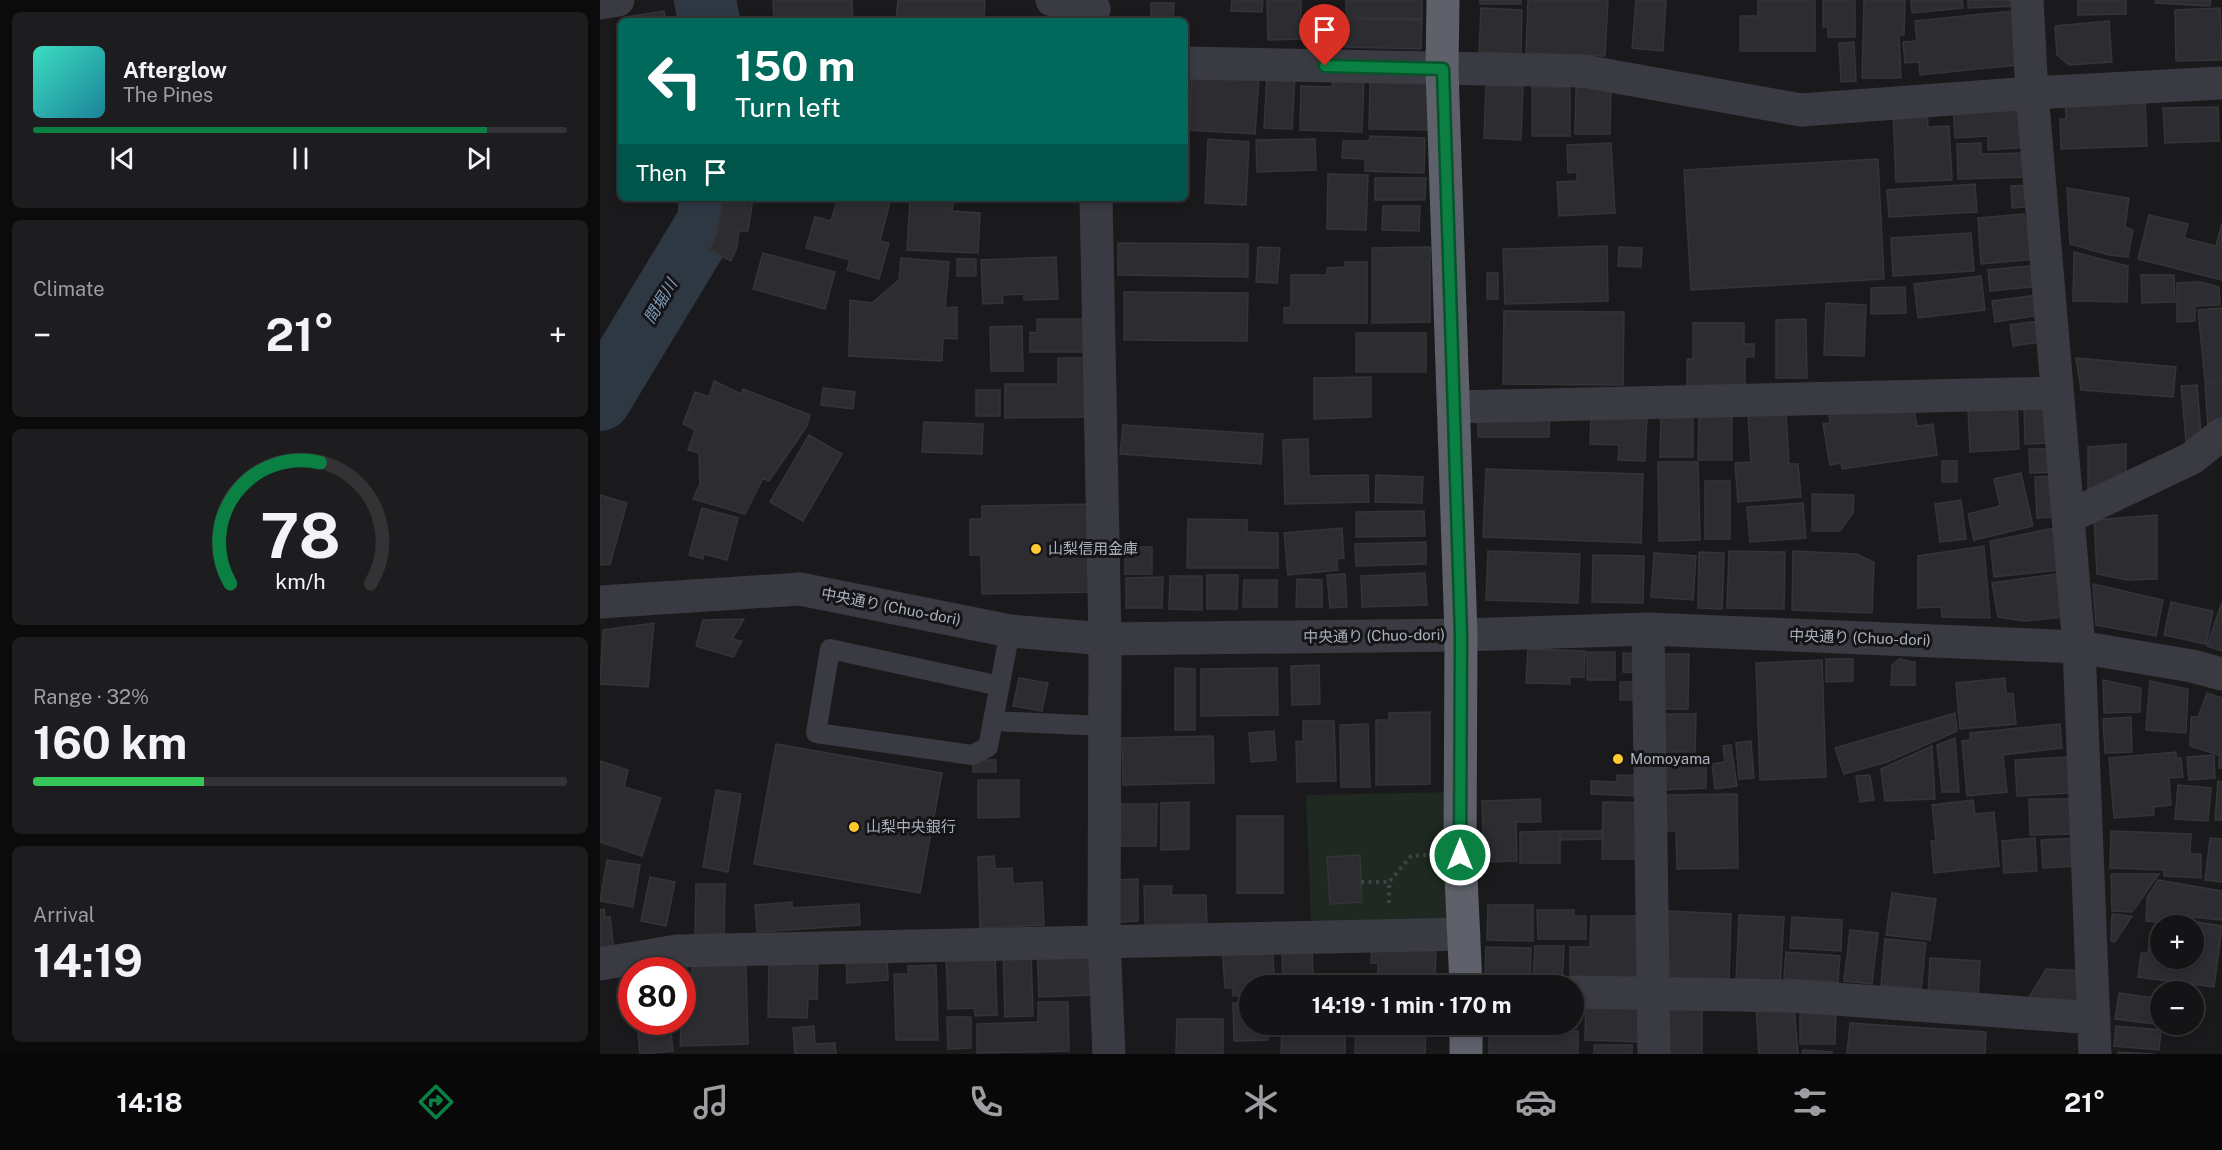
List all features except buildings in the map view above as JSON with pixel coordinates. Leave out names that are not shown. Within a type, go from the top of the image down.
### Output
[{"type":"highway","points":[[1443,0],[1443,69],[1461,635],[1460,855],[1466,975]]},
{"type":"highway","points":[[1466,1035],[1466,1054]]},
{"type":"street","points":[[600,3],[618,0]]},
{"type":"street","points":[[1052,0],[1094,10]]},
{"type":"street","points":[[2027,0],[2032,93],[2079,647],[2095,1054]]},
{"type":"street","points":[[1188,63],[1582,71],[1801,110],[2032,93],[2222,83]]},
{"type":"street","points":[[1096,201],[1104,639],[1104,941],[1109,1054]]},
{"type":"street","points":[[1455,407],[2057,393]]},
{"type":"street","points":[[2068,518],[2192,458],[2222,434]]},
{"type":"street","name":"中央通り (Chuo-dori)","points":[[600,602],[800,589],[1010,631],[1104,639],[1461,635],[1648,629],[2079,647],[2192,666],[2222,674]]},
{"type":"street","points":[[1648,629],[1654,1054]]},
{"type":"street","points":[[600,964],[677,951],[1464,934]]},
{"type":"street","points":[[1584,992],[1794,996],[2094,1018]]},
{"type":"lane","points":[[1000,686],[830,649],[816,733],[972,755],[988,747],[1000,686],[1010,631]]},
{"type":"lane","points":[[993,721],[1103,726]]},
{"type":"path","points":[[1389,936],[1389,882],[1411,856],[1460,855]]},
{"type":"path","points":[[1361,882],[1389,882]]},
{"type":"shaded area","points":[[1454,792],[1451,918],[1311,922],[1306,795]]},
{"type":"waterway","name":"間堀川","points":[[705,0],[708,18]]},
{"type":"waterway","name":"間堀川","points":[[600,400],[709,220],[709,201]]},
{"type":"place","name":"山梨信用金庫","points":[[1036,549]]},
{"type":"place","name":"Momoyama","points":[[1618,759]]},
{"type":"place","name":"山梨中央銀行","points":[[854,827]]},
{"type":"route","points":[[1325,66],[1443,69],[1461,635],[1460,855]]}]
